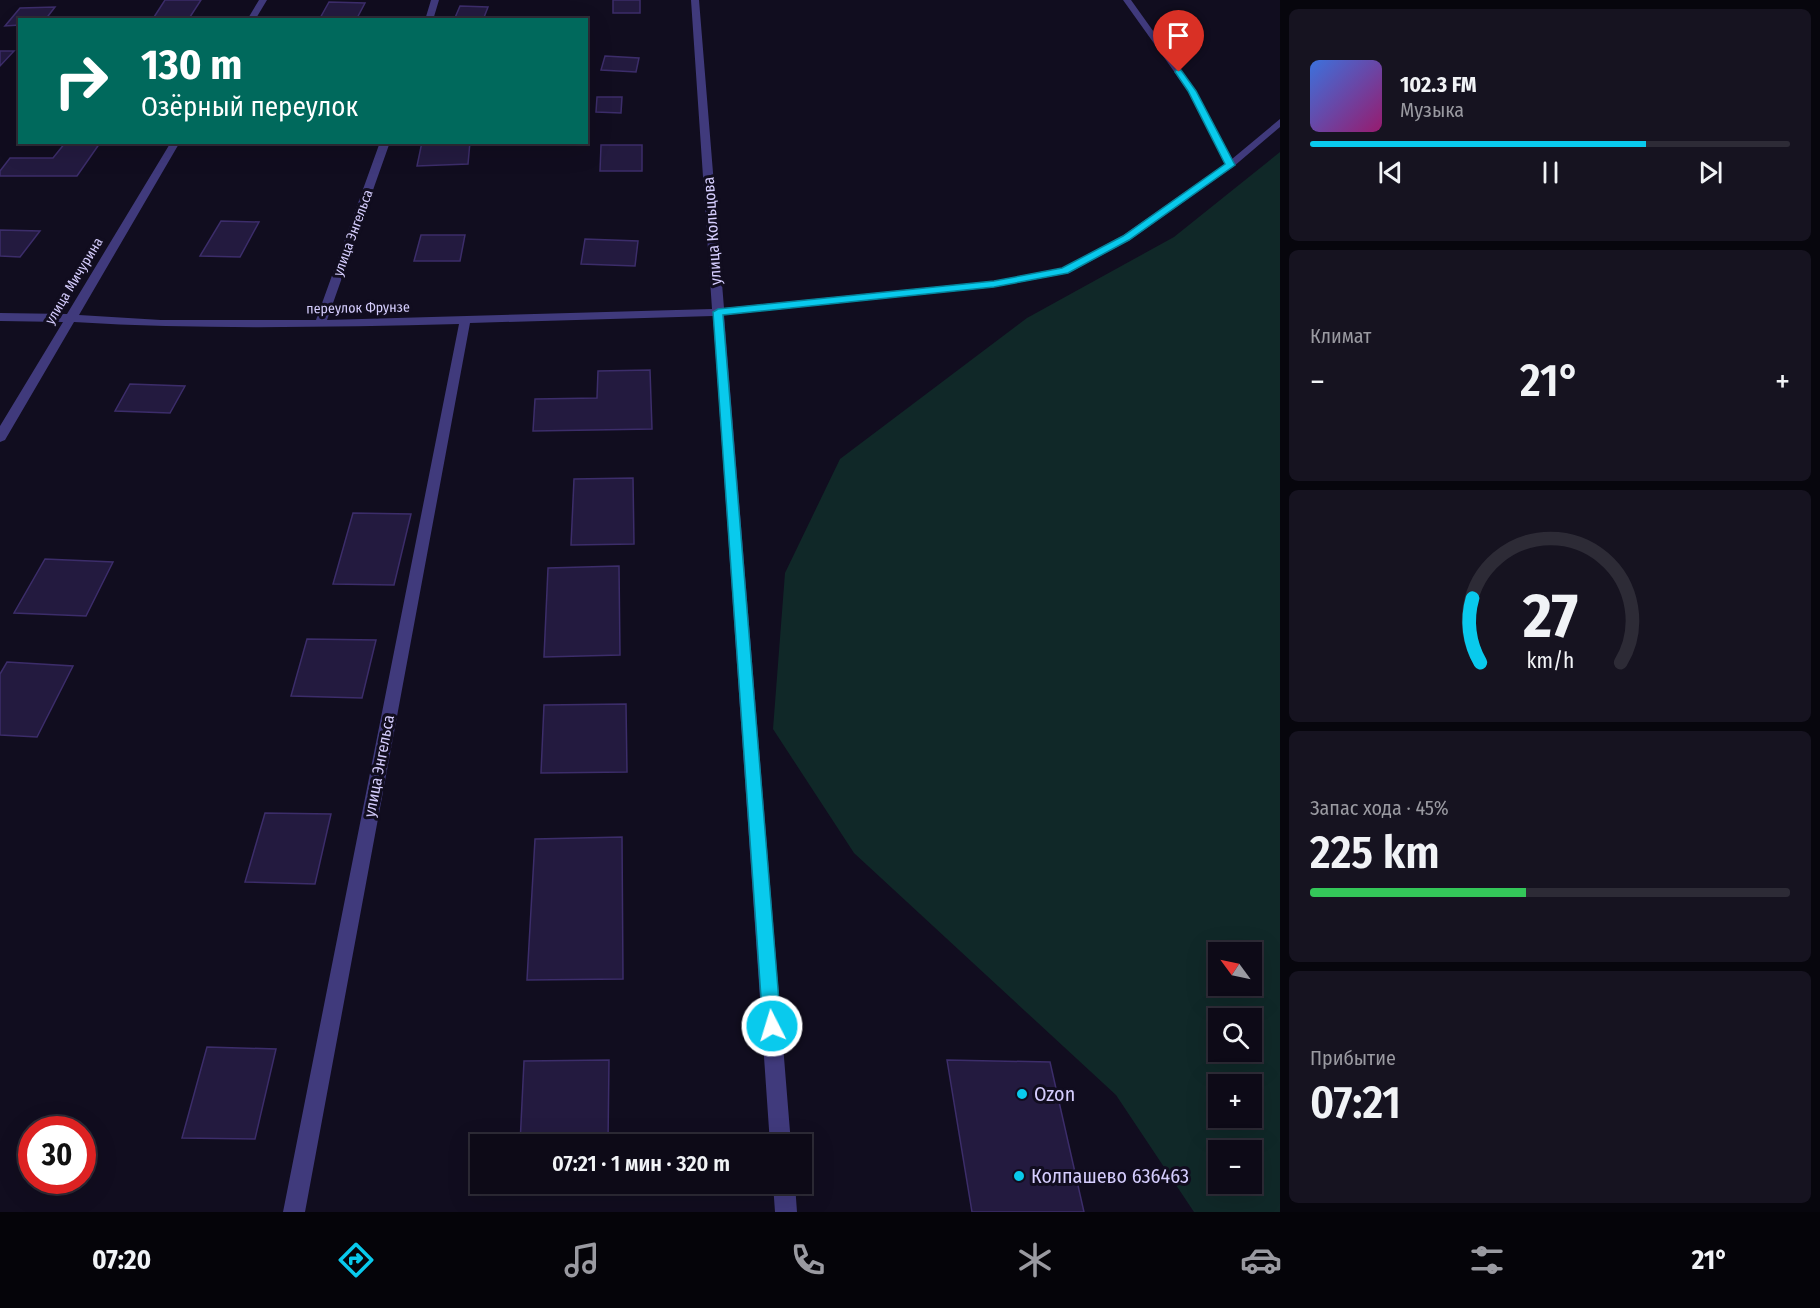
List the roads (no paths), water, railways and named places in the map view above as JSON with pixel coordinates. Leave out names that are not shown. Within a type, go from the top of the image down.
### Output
[{"type":"street","points":[[252,18],[263,0]]},
{"type":"street","points":[[430,18],[435,0]]},
{"type":"street","name":"улица Кольцова","points":[[695,0],[780,1134]]},
{"type":"street","points":[[1127,0],[1192,91],[1230,165]]},
{"type":"street","name":"переулок Фрунзе","points":[[0,317],[69,318],[161,324],[321,324],[718,312],[994,284],[1065,271],[1126,238],[1230,165],[1280,122]]},
{"type":"street","name":"улица Мичурина","points":[[0,437],[175,144]]},
{"type":"street","name":"улица Энгельса","points":[[321,324],[384,144]]},
{"type":"street","name":"улица Энгельса","points":[[294,1212],[465,320]]},
{"type":"street","points":[[785,1194],[786,1212]]},
{"type":"place","name":"Ozon","points":[[1022,1094]]},
{"type":"place","name":"Колпашево 636463","points":[[1019,1176]]}]
